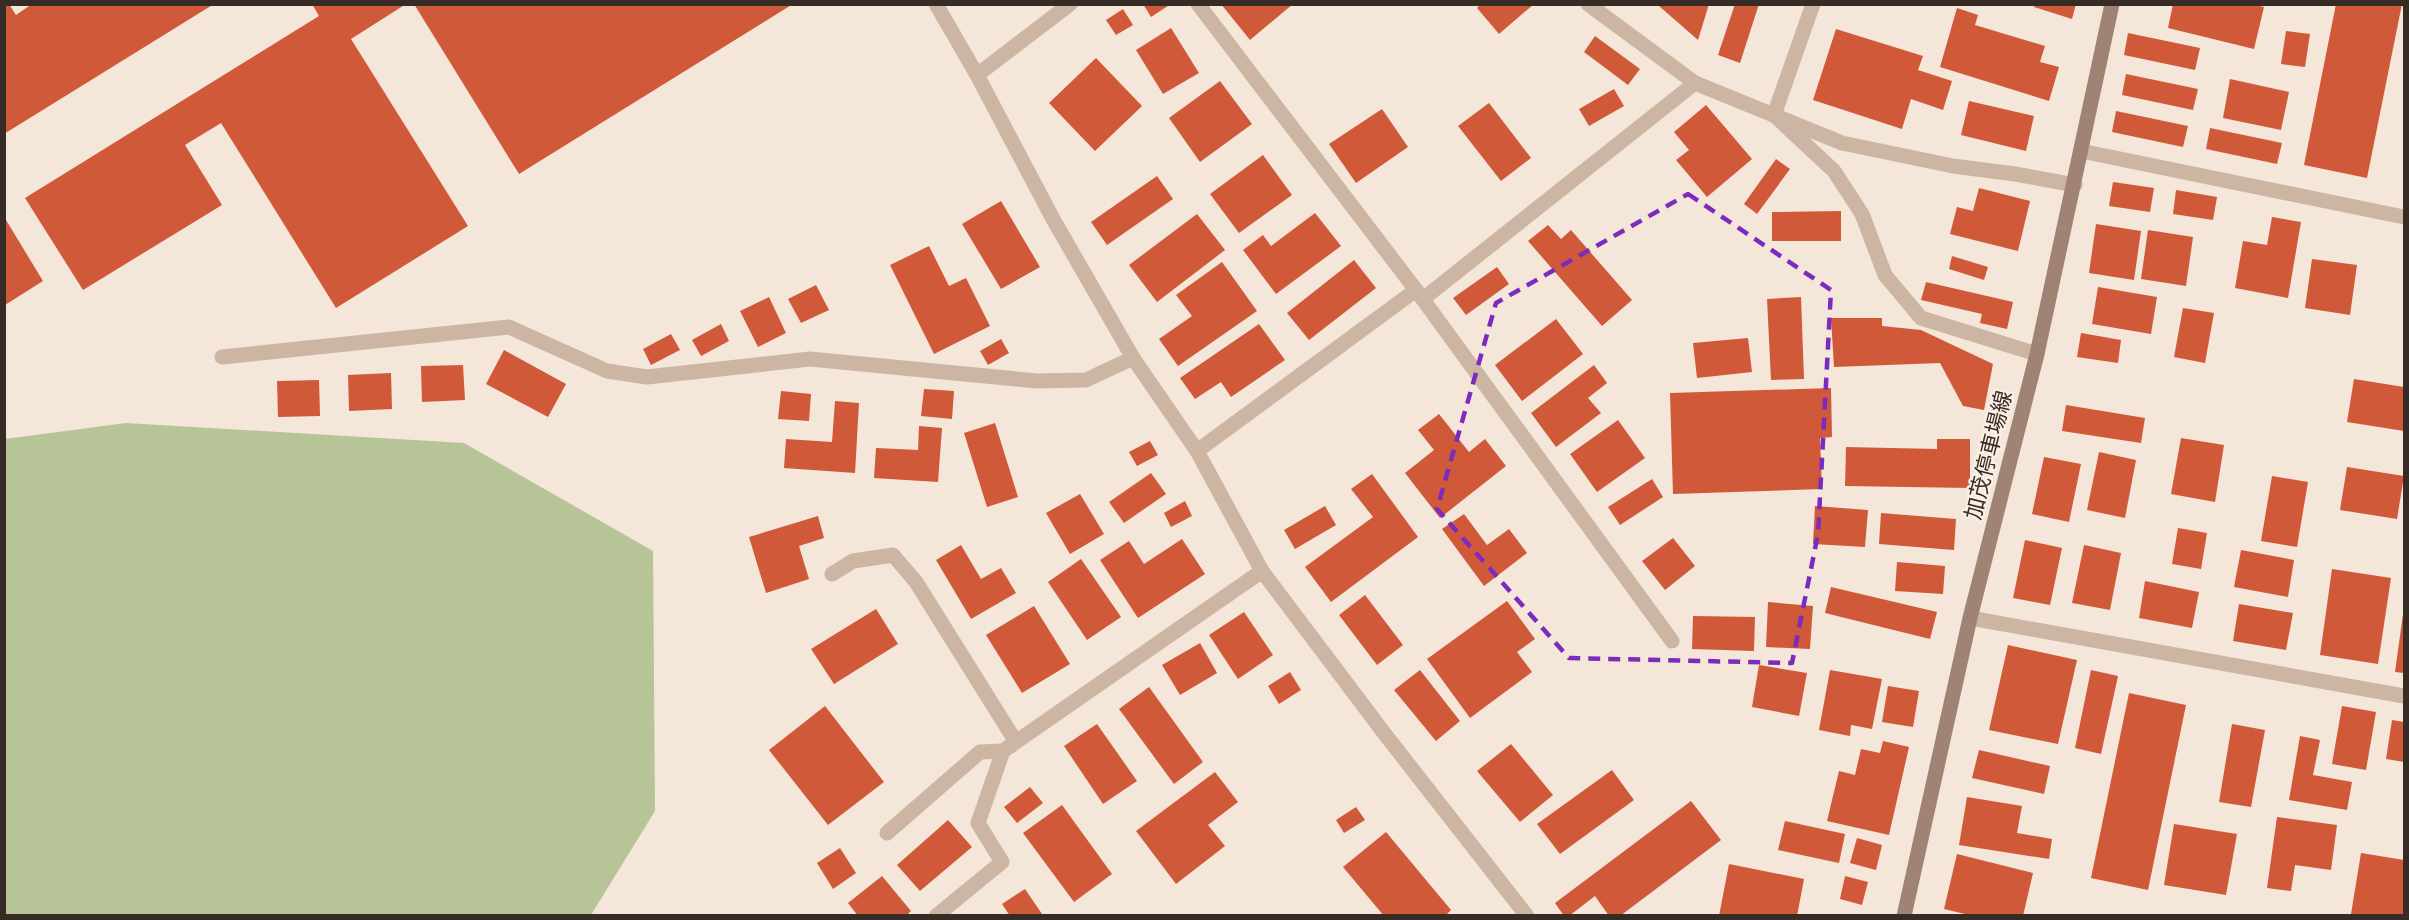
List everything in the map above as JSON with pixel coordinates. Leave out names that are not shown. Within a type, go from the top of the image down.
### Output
[{"type":"main road","name":"加茂停車場線","points":[[1904,915],[1970,618],[2037,354],[2112,4]]},
{"type":"street","points":[[936,4],[977,75],[1053,219],[1133,358],[1197,451],[1262,571],[1384,733],[1527,915]]},
{"type":"street","points":[[977,75],[1070,4]]},
{"type":"street","points":[[1198,4],[1420,295],[1672,641]]},
{"type":"street","points":[[1588,4],[1695,83],[1842,143],[1953,166],[2075,185]]},
{"type":"street","points":[[1774,116],[1814,4]]},
{"type":"street","points":[[1197,451],[1420,295],[1695,83]]},
{"type":"street","points":[[1774,116],[1834,171],[1862,214],[1885,275],[1921,318],[2037,354]]},
{"type":"street","points":[[2082,151],[2404,217]]},
{"type":"street","points":[[222,357],[509,327],[607,371],[647,377],[810,360],[1037,381],[1086,380],[1133,358]]},
{"type":"street","points":[[832,574],[853,561],[893,555],[916,582],[1009,747]]},
{"type":"street","points":[[886,833],[980,752],[1009,747],[1262,571]]},
{"type":"street","points":[[1970,618],[2404,696]]},
{"type":"street","points":[[936,915],[1002,862],[978,823],[1009,747]]},
{"type":"highlighted area","points":[[1688,194],[1831,290],[1818,534],[1792,663],[1569,658],[1437,509],[1496,303]]},
{"type":"green space","points":[[126,423],[464,443],[653,551],[655,811],[591,915],[5,915],[5,439]]},
{"type":"building","points":[[4,4],[9,4],[16,15],[32,4],[214,4],[4,134]]},
{"type":"building","points":[[312,4],[406,4],[351,39],[468,226],[336,308],[221,123],[185,145],[222,205],[83,290],[25,198],[319,16]]},
{"type":"building","points":[[414,4],[793,4],[519,174]]},
{"type":"building","points":[[1143,4],[1171,4],[1151,17]]},
{"type":"building","points":[[1221,4],[1293,4],[1250,40]]},
{"type":"building","points":[[1481,4],[1534,4],[1499,34],[1477,8]]},
{"type":"building","points":[[1660,4],[1709,4],[1698,40],[1659,6]]},
{"type":"building","points":[[1735,4],[1759,4],[1740,63],[1718,55]]},
{"type":"building","points":[[2035,4],[2076,4],[2072,19],[2034,7]]},
{"type":"building","points":[[2173,4],[2251,4],[2264,7],[2254,49],[2168,28]]},
{"type":"building","points":[[2336,4],[2402,4],[2367,178],[2304,165]]},
{"type":"building","points":[[1957,8],[1978,15],[1975,25],[2045,46],[2040,62],[2059,67],[2049,101],[1940,67]]},
{"type":"building","points":[[1123,9],[1133,25],[1116,35],[1106,20]]},
{"type":"building","points":[[1171,28],[1199,73],[1163,94],[1136,50]]},
{"type":"building","points":[[1836,29],[1923,56],[1918,70],[1952,81],[1943,110],[1911,99],[1902,129],[1813,100]]},
{"type":"building","points":[[2286,31],[2310,34],[2305,67],[2281,64]]},
{"type":"building","points":[[2128,33],[2200,48],[2195,70],[2124,55]]},
{"type":"building","points":[[1595,36],[1640,69],[1628,85],[1584,52]]},
{"type":"building","points":[[1096,58],[1142,106],[1095,151],[1049,103]]},
{"type":"building","points":[[2126,74],[2198,89],[2193,110],[2122,95]]},
{"type":"building","points":[[2230,79],[2289,92],[2281,130],[2223,118]]},
{"type":"building","points":[[1220,81],[1252,124],[1200,162],[1169,118]]},
{"type":"building","points":[[1614,89],[1624,106],[1589,126],[1579,109]]},
{"type":"building","points":[[1969,101],[2034,116],[2026,151],[1961,135]]},
{"type":"building","points":[[1489,103],[1531,158],[1501,181],[1458,126]]},
{"type":"building","points":[[1706,105],[1752,159],[1707,197],[1676,160],[1689,150],[1674,132]]},
{"type":"building","points":[[1382,109],[1408,147],[1356,183],[1329,144]]},
{"type":"building","points":[[2116,111],[2188,126],[2183,147],[2112,132]]},
{"type":"building","points":[[2210,128],[2282,143],[2277,164],[2206,149]]},
{"type":"building","points":[[1263,155],[1292,195],[1239,233],[1210,194]]},
{"type":"building","points":[[1776,159],[1790,169],[1757,214],[1744,204]]},
{"type":"building","points":[[1157,176],[1173,199],[1107,245],[1091,222]]},
{"type":"building","points":[[2113,182],[2154,188],[2150,212],[2109,206]]},
{"type":"building","points":[[1979,188],[2030,201],[2018,251],[1950,234],[1957,207],[1973,211]]},
{"type":"building","points":[[2176,190],[2217,197],[2213,220],[2173,214]]},
{"type":"building","points":[[1001,201],[1040,267],[1001,289],[962,224]]},
{"type":"building","points":[[1841,211],[1841,241],[1772,241],[1772,212]]},
{"type":"building","points":[[1315,213],[1341,246],[1276,294],[1243,250],[1263,235],[1271,246]]},
{"type":"building","points":[[1197,214],[1225,250],[1157,302],[1129,265]]},
{"type":"building","points":[[2272,217],[2301,222],[2288,298],[2235,288],[2243,241],[2267,245]]},
{"type":"building","points":[[5,221],[43,281],[5,305]]},
{"type":"building","points":[[2096,224],[2141,231],[2134,280],[2089,273]]},
{"type":"building","points":[[1548,225],[1561,239],[1571,230],[1632,300],[1602,326],[1528,241]]},
{"type":"building","points":[[2148,230],[2193,237],[2186,286],[2141,279]]},
{"type":"building","points":[[929,246],[949,286],[966,278],[990,326],[934,354],[890,265]]},
{"type":"building","points":[[1952,256],[1988,267],[1984,280],[1949,269]]},
{"type":"building","points":[[2312,259],[2357,265],[2350,315],[2305,308]]},
{"type":"building","points":[[1354,260],[1376,288],[1309,340],[1287,313]]},
{"type":"building","points":[[1222,262],[1257,311],[1178,366],[1159,339],[1192,316],[1176,295]]},
{"type":"building","points":[[1497,267],[1509,284],[1466,315],[1453,298]]},
{"type":"building","points":[[1926,282],[2013,302],[2007,329],[1980,323],[1982,314],[1921,300]]},
{"type":"building","points":[[816,285],[829,310],[801,323],[788,299]]},
{"type":"building","points":[[2098,287],[2157,297],[2151,334],[2092,324]]},
{"type":"building","points":[[769,297],[786,333],[758,347],[740,311]]},
{"type":"building","points":[[1801,297],[1804,379],[1771,380],[1767,299]]},
{"type":"building","points":[[2183,308],[2214,313],[2205,363],[2174,357]]},
{"type":"building","points":[[1831,318],[1882,318],[1882,326],[1921,330],[1993,364],[1984,410],[1963,406],[1940,363],[1834,367]]},
{"type":"building","points":[[1556,319],[1583,354],[1522,401],[1495,365]]},
{"type":"building","points":[[721,324],[729,341],[701,356],[692,340]]},
{"type":"building","points":[[1259,324],[1285,360],[1231,397],[1221,382],[1195,399],[1180,378]]},
{"type":"building","points":[[2081,333],[2121,340],[2118,363],[2077,357]]},
{"type":"building","points":[[671,334],[680,350],[651,365],[643,349]]},
{"type":"building","points":[[1748,338],[1752,372],[1697,378],[1693,343]]},
{"type":"building","points":[[1001,339],[1009,353],[988,365],[980,351]]},
{"type":"building","points":[[504,350],[566,384],[548,417],[486,384]]},
{"type":"building","points":[[463,365],[465,400],[422,402],[421,366]]},
{"type":"building","points":[[1594,365],[1607,383],[1588,398],[1601,413],[1556,447],[1531,413]]},
{"type":"building","points":[[391,373],[392,409],[349,411],[348,375]]},
{"type":"building","points":[[2354,379],[2404,387],[2404,431],[2347,422]]},
{"type":"building","points":[[319,380],[320,416],[278,417],[277,381]]},
{"type":"building","points":[[1831,388],[1832,437],[1820,438],[1822,489],[1673,494],[1670,393]]},
{"type":"building","points":[[924,389],[954,391],[952,419],[921,416]]},
{"type":"building","points":[[781,391],[811,394],[809,421],[778,419]]},
{"type":"building","points":[[835,401],[859,403],[855,473],[784,468],[786,439],[832,442]]},
{"type":"building","points":[[2066,405],[2145,418],[2141,443],[2062,431]]},
{"type":"building","points":[[1439,414],[1469,452],[1485,439],[1506,466],[1440,518],[1405,473],[1434,450],[1418,430]]},
{"type":"building","points":[[1618,420],[1645,458],[1597,492],[1570,454]]},
{"type":"building","points":[[995,423],[1018,497],[987,507],[964,433]]},
{"type":"building","points":[[919,426],[942,428],[938,482],[874,478],[876,448],[918,450]]},
{"type":"building","points":[[2181,438],[2224,445],[2215,502],[2171,494]]},
{"type":"building","points":[[1937,439],[1970,439],[1970,488],[1845,486],[1846,447],[1937,449]]},
{"type":"building","points":[[1150,441],[1158,455],[1137,466],[1129,452]]},
{"type":"building","points":[[2099,452],[2136,460],[2125,518],[2087,510]]},
{"type":"building","points":[[2044,457],[2081,464],[2069,522],[2032,514]]},
{"type":"building","points":[[2347,467],[2404,476],[2397,519],[2340,510]]},
{"type":"building","points":[[1151,473],[1166,494],[1124,523],[1109,502]]},
{"type":"building","points":[[1372,474],[1418,537],[1331,602],[1305,567],[1373,517],[1351,489]]},
{"type":"building","points":[[2272,476],[2308,482],[2297,547],[2261,541]]},
{"type":"building","points":[[1652,479],[1663,497],[1620,525],[1608,507]]},
{"type":"building","points":[[1080,494],[1104,534],[1070,554],[1046,513]]},
{"type":"building","points":[[1185,501],[1192,516],[1171,527],[1164,513]]},
{"type":"building","points":[[1325,506],[1336,525],[1295,549],[1284,530]]},
{"type":"building","points":[[1815,506],[1868,510],[1865,547],[1813,544]]},
{"type":"building","points":[[1881,513],[1956,519],[1954,550],[1879,544]]},
{"type":"building","points":[[1464,514],[1487,545],[1509,529],[1527,553],[1484,586],[1442,529]]},
{"type":"building","points":[[818,516],[824,538],[799,546],[809,579],[766,593],[749,537]]},
{"type":"building","points":[[2178,528],[2207,533],[2201,569],[2172,564]]},
{"type":"building","points":[[1673,538],[1695,566],[1665,590],[1642,561]]},
{"type":"building","points":[[1182,539],[1205,574],[1138,618],[1100,560],[1129,541],[1144,564]]},
{"type":"building","points":[[2025,540],[2062,548],[2050,605],[2013,598]]},
{"type":"building","points":[[961,545],[981,579],[1001,568],[1016,593],[971,619],[936,560]]},
{"type":"building","points":[[2084,545],[2121,553],[2110,610],[2072,603]]},
{"type":"building","points":[[2241,550],[2294,560],[2288,597],[2234,587]]},
{"type":"building","points":[[1081,559],[1121,617],[1087,640],[1048,582]]},
{"type":"building","points":[[1897,562],[1945,566],[1943,594],[1895,591]]},
{"type":"building","points":[[2332,569],[2391,578],[2378,664],[2320,655]]},
{"type":"building","points":[[2145,581],[2199,592],[2192,628],[2139,618]]},
{"type":"building","points":[[1831,587],[1937,612],[1930,639],[1825,613]]},
{"type":"building","points":[[1365,595],[1403,645],[1377,665],[1339,615]]},
{"type":"building","points":[[1507,601],[1535,639],[1517,652],[1532,672],[1470,718],[1427,659]]},
{"type":"building","points":[[1768,602],[1813,606],[1810,649],[1766,647]]},
{"type":"building","points":[[2239,604],[2293,613],[2286,650],[2233,641]]},
{"type":"building","points":[[1034,606],[1070,664],[1022,693],[986,635]]},
{"type":"building","points":[[876,609],[898,644],[834,684],[811,649]]},
{"type":"building","points":[[1244,612],[1273,655],[1238,679],[1209,635]]},
{"type":"building","points":[[2404,614],[2404,673],[2395,672]]},
{"type":"building","points":[[1693,616],[1755,617],[1754,651],[1692,649]]},
{"type":"building","points":[[1200,643],[1217,673],[1180,695],[1162,665]]},
{"type":"building","points":[[2008,645],[2077,660],[2058,744],[1989,730]]},
{"type":"building","points":[[1759,665],[1807,673],[1799,716],[1752,707]]},
{"type":"building","points":[[1420,670],[1460,721],[1436,741],[1394,690]]},
{"type":"building","points":[[1830,670],[1882,679],[1872,729],[1851,725],[1850,736],[1819,730]]},
{"type":"building","points":[[2091,670],[2118,676],[2101,754],[2075,748]]},
{"type":"building","points":[[1290,672],[1301,690],[1279,704],[1268,686]]},
{"type":"building","points":[[1888,686],[1919,691],[1913,727],[1882,722]]},
{"type":"building","points":[[1149,687],[1203,762],[1174,784],[1119,709]]},
{"type":"building","points":[[2129,693],[2186,705],[2148,890],[2091,878]]},
{"type":"building","points":[[825,706],[884,782],[828,825],[769,750]]},
{"type":"building","points":[[2342,706],[2376,712],[2366,770],[2332,764]]},
{"type":"building","points":[[2392,720],[2404,722],[2404,762],[2386,759]]},
{"type":"building","points":[[1097,724],[1137,781],[1103,804],[1064,746]]},
{"type":"building","points":[[2232,724],[2265,730],[2251,807],[2219,802]]},
{"type":"building","points":[[2300,736],[2320,740],[2313,775],[2352,782],[2347,810],[2289,800]]},
{"type":"building","points":[[1883,741],[1909,747],[1889,835],[1827,821],[1839,771],[1855,775],[1861,749],[1880,753]]},
{"type":"building","points":[[1511,744],[1553,795],[1520,822],[1477,771]]},
{"type":"building","points":[[1979,750],[2050,766],[2044,794],[1972,778]]},
{"type":"building","points":[[1612,770],[1634,800],[1560,854],[1537,824]]},
{"type":"building","points":[[1215,772],[1238,802],[1208,825],[1225,846],[1176,884],[1136,831]]},
{"type":"building","points":[[1030,787],[1043,803],[1017,823],[1004,807]]},
{"type":"building","points":[[1967,797],[2022,806],[2017,833],[2052,839],[2049,859],[1959,845]]},
{"type":"building","points":[[1691,801],[1721,840],[1620,916],[1609,916],[1595,896],[1569,916],[1564,916],[1555,903]]},
{"type":"building","points":[[1062,805],[1112,874],[1074,902],[1023,833]]},
{"type":"building","points":[[1356,807],[1365,820],[1344,833],[1336,820]]},
{"type":"building","points":[[2277,817],[2337,825],[2331,870],[2295,865],[2291,891],[2267,888]]},
{"type":"building","points":[[948,820],[972,847],[920,891],[897,865]]},
{"type":"building","points":[[1785,821],[1845,834],[1839,863],[1778,850]]},
{"type":"building","points":[[2174,824],[2237,834],[2226,895],[2164,885]]},
{"type":"building","points":[[1386,832],[1451,910],[1445,916],[1384,916],[1343,867]]},
{"type":"building","points":[[1857,838],[1882,845],[1876,870],[1850,863]]},
{"type":"building","points":[[840,848],[856,873],[833,889],[817,863]]},
{"type":"building","points":[[2361,853],[2404,860],[2404,916],[2351,914]]},
{"type":"building","points":[[1957,854],[2033,873],[2023,916],[1973,916],[1944,909]]},
{"type":"building","points":[[1729,864],[1804,879],[1797,916],[1719,916]]},
{"type":"building","points":[[882,876],[911,911],[906,916],[858,916],[848,903]]},
{"type":"building","points":[[1845,876],[1868,882],[1862,905],[1840,899]]},
{"type":"building","points":[[1025,889],[1042,914],[1039,916],[1010,916],[1002,904]]}]
